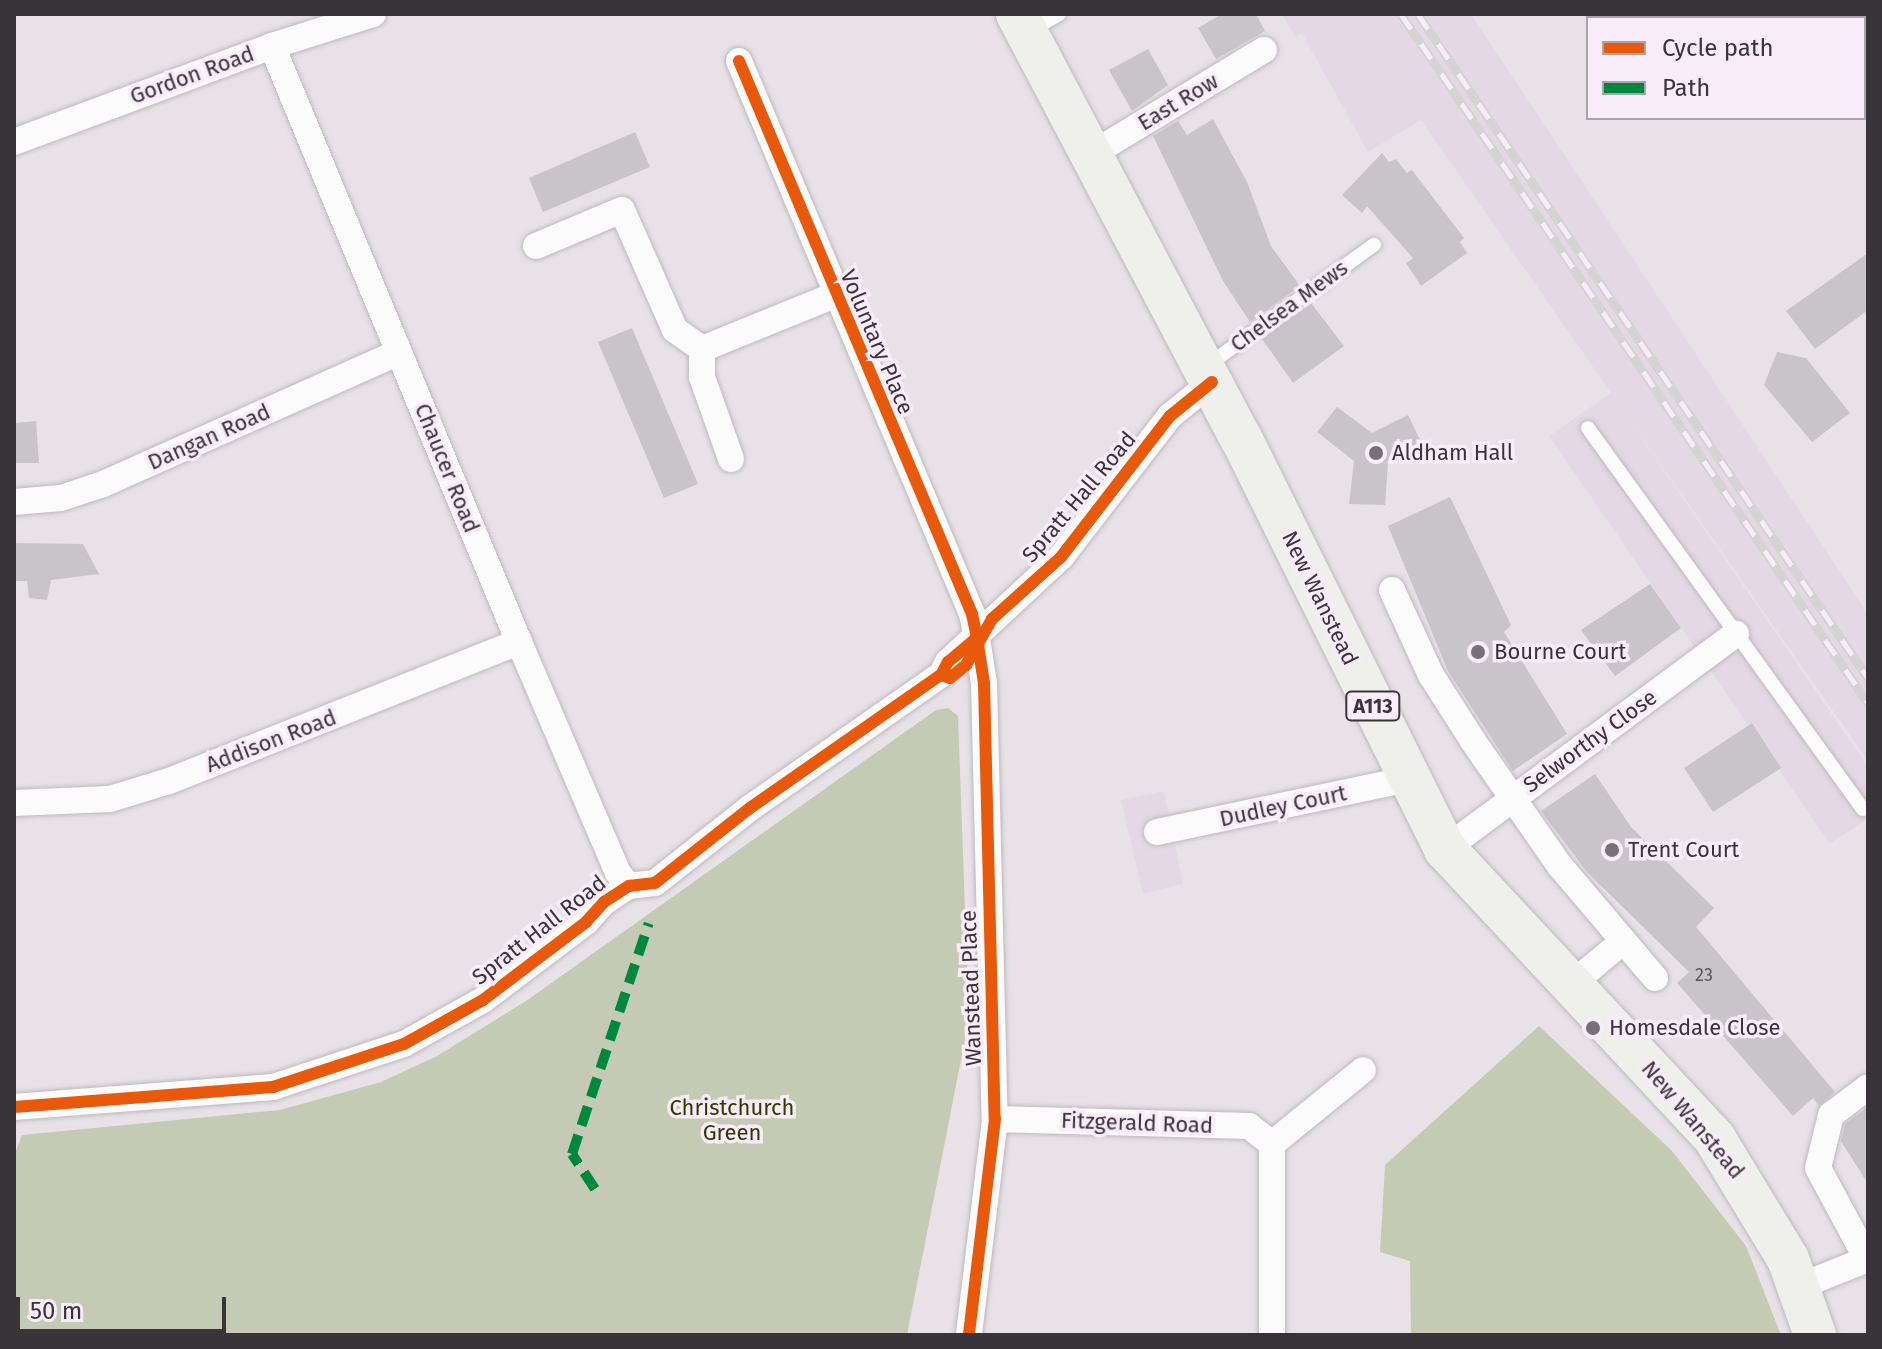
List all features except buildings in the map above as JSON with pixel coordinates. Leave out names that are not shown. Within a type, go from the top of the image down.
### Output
[{"type":"main road","name":"New Wanstead","points":[[1035,20],[1092,154],[1208,375],[1445,849],[1531,946],[1573,983],[1715,1139],[1770,1224],[1815,1335]]},
{"type":"street","name":"Gordon Road","points":[[14,142],[272,46],[373,14]]},
{"type":"street","name":"Chaucer Road","points":[[272,46],[519,642],[618,873],[629,886]]},
{"type":"street","name":"East Row","points":[[1092,154],[1264,50]]},
{"type":"street","name":"Voluntary Place","points":[[739,61],[972,614],[977,638]]},
{"type":"street","points":[[536,246],[622,210],[675,330],[702,349]]},
{"type":"street","points":[[702,349],[835,295]]},
{"type":"street","points":[[702,349],[702,377],[731,459]]},
{"type":"street","name":"Dangan Road","points":[[14,502],[61,498],[103,484],[399,352]]},
{"type":"street","name":"Spratt Hall Road","points":[[14,1107],[273,1087],[350,1065],[404,1044],[483,1000],[586,922],[592,911],[629,886],[655,883],[750,808],[941,675],[948,662],[1061,557],[1170,416],[1208,375]]},
{"type":"street","points":[[1392,590],[1431,675],[1515,795],[1560,866],[1621,943],[1655,978]]},
{"type":"street","name":"Selworthy Close","points":[[1445,849],[1736,634]]},
{"type":"street","name":"Wanstead Place","points":[[969,1335],[995,1119],[984,683],[977,638]]},
{"type":"street","name":"Addison Road","points":[[14,803],[110,799],[169,781],[519,642]]},
{"type":"street","name":"Dudley Court","points":[[1157,832],[1409,779]]},
{"type":"street","points":[[1573,983],[1621,943]]},
{"type":"street","points":[[1272,1335],[1272,1144],[1363,1070]]},
{"type":"street","points":[[1798,1287],[1868,1259],[1818,1168],[1831,1115],[1868,1087]]},
{"type":"street","name":"Fitzgerald Road","points":[[995,1119],[1249,1126],[1272,1144]]},
{"type":"lane","name":"Chelsea Mews","points":[[1208,375],[1374,245]]},
{"type":"lane","points":[[1588,428],[1863,809]]},
{"type":"shaded area","points":[[1282,14],[1471,14],[1868,614],[1868,761],[1619,405],[1868,767],[1868,818],[1830,844],[1549,436],[1611,393],[1421,120],[1368,152],[1302,33],[1295,37]]},
{"type":"shaded area","points":[[1164,791],[1183,884],[1143,894],[1121,800]]},
{"type":"green space","name":"Christchurch Green","points":[[948,708],[958,716],[969,1019],[907,1335],[14,1335],[14,1156],[22,1135],[280,1110],[381,1082],[437,1056],[526,1001],[936,710]]},
{"type":"green space","points":[[1539,1026],[1672,1151],[1746,1246],[1781,1335],[1411,1335],[1410,1261],[1380,1252],[1385,1165]]},
{"type":"railway","points":[[1401,14],[1868,703]]},
{"type":"railway","points":[[1418,14],[1868,678]]},
{"type":"marked path","points":[[595,1189],[572,1154],[649,923]]},
{"type":"cycle path","points":[[739,61],[972,614],[977,638],[984,683],[995,1119],[969,1335]]},
{"type":"cycle path","points":[[941,675],[950,678],[966,665],[992,619],[1061,557],[1170,416],[1212,382]]},
{"type":"cycle path","points":[[14,1107],[273,1087],[404,1044],[483,1000],[586,922],[604,902],[629,886],[655,883],[750,808],[941,675],[948,662],[977,638]]},
{"type":"place","name":"Aldham Hall","points":[[1376,453]]},
{"type":"place","name":"Bourne Court","points":[[1478,652]]},
{"type":"place","name":"Trent Court","points":[[1612,850]]},
{"type":"place","name":"Homesdale Close","points":[[1593,1028]]}]
